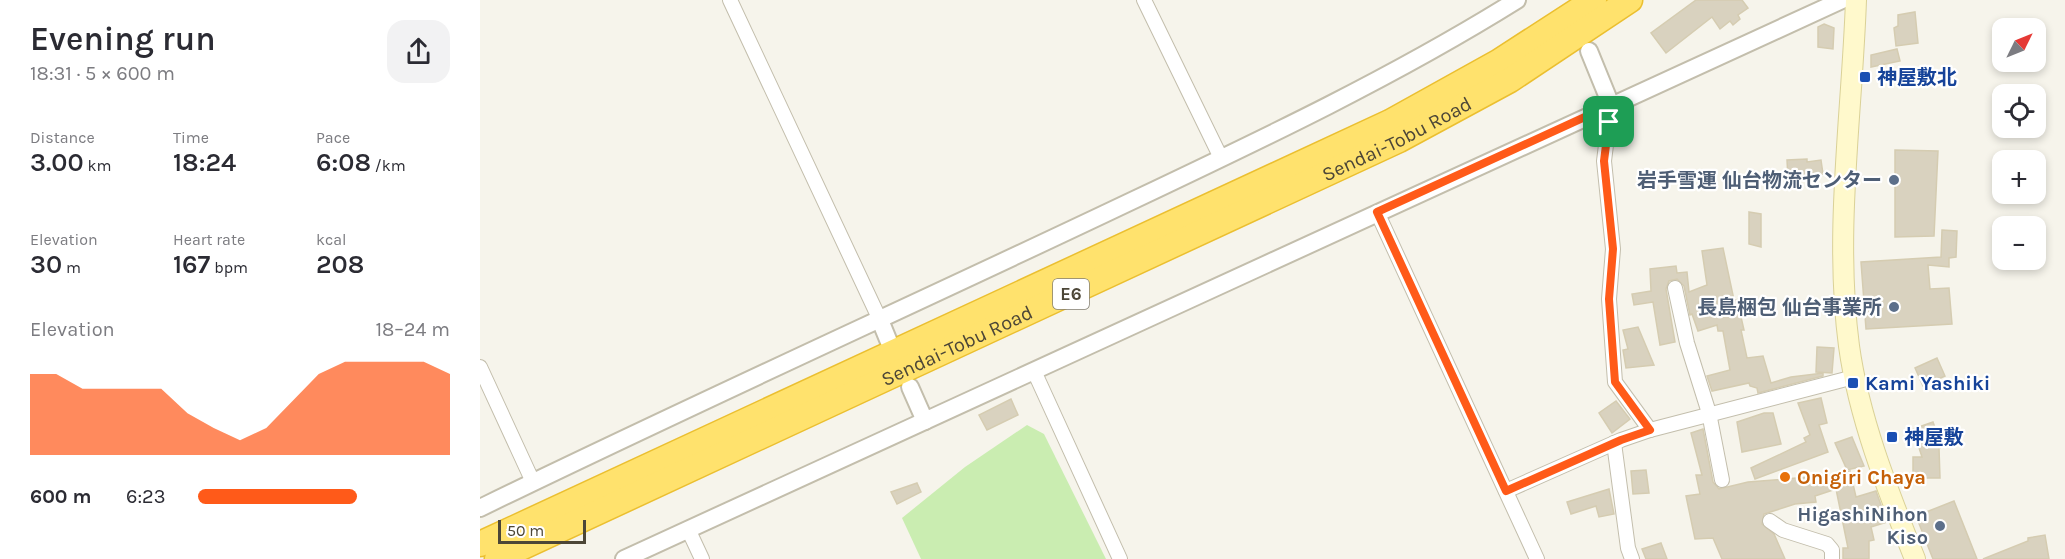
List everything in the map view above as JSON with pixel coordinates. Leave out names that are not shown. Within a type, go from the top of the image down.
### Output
[{"type":"highway","name":"Sendai-Tobu Road","points":[[480,544],[1390,122],[1490,67],[1594,0]]},
{"type":"highway","name":"Sendai-Tobu Road","points":[[497,559],[1389,145],[1510,80],[1630,0]]},
{"type":"main road","points":[[1856,0],[1843,241],[1849,344],[1854,377],[1895,509],[1915,559]]},
{"type":"street","points":[[730,0],[890,342]]},
{"type":"street","points":[[1144,0],[1221,158]]},
{"type":"street","points":[[480,508],[1221,158],[1457,38],[1517,0]]},
{"type":"street","points":[[624,559],[1842,0]]},
{"type":"street","points":[[1589,51],[1611,105],[1604,161],[1613,249],[1609,299],[1615,382],[1650,430]]},
{"type":"street","points":[[1377,212],[1537,559]]},
{"type":"street","points":[[1675,288],[1687,343],[1708,413],[1722,480]]},
{"type":"street","points":[[480,367],[533,482]]},
{"type":"street","points":[[1034,371],[1120,559]]},
{"type":"street","points":[[1506,491],[1614,443],[1650,430],[1708,413],[1854,377]]},
{"type":"street","points":[[910,387],[925,421]]},
{"type":"street","points":[[1614,443],[1628,548],[1632,559]]},
{"type":"street","points":[[1770,521],[1783,530],[1827,544],[1832,550],[1832,559]]},
{"type":"street","points":[[688,529],[702,559]]},
{"type":"green space","points":[[1027,425],[1044,434],[1106,559],[921,559],[902,518],[965,467]]},
{"type":"building","points":[[1696,0],[1742,0],[1748,8],[1738,15],[1740,19],[1733,25],[1730,21],[1720,29],[1712,17],[1666,53],[1651,33]]},
{"type":"building","points":[[1915,12],[1918,43],[1896,46],[1894,28],[1898,26],[1898,15]]},
{"type":"building","points":[[1824,24],[1834,28],[1833,49],[1818,47],[1818,27]]},
{"type":"building","points":[[1897,49],[1900,61],[1871,67],[1871,55]]},
{"type":"building","points":[[1895,150],[1938,151],[1934,236],[1895,237]]},
{"type":"building","points":[[1807,159],[1807,162],[1821,160],[1823,174],[1788,179],[1787,160]]},
{"type":"building","points":[[1749,212],[1761,214],[1761,247],[1749,244]]},
{"type":"building","points":[[1942,230],[1957,231],[1956,257],[1949,258],[1949,267],[1928,265],[1930,289],[1949,288],[1952,324],[1866,329],[1861,262],[1941,257]]},
{"type":"building","points":[[1723,248],[1734,300],[1742,299],[1745,315],[1741,317],[1744,330],[1741,330],[1747,358],[1763,356],[1771,383],[1791,377],[1823,373],[1823,376],[1758,393],[1757,388],[1750,386],[1749,383],[1712,391],[1707,376],[1730,370],[1723,331],[1718,331],[1717,325],[1698,331],[1692,314],[1690,315],[1684,286],[1677,279],[1669,281],[1666,289],[1675,342],[1660,345],[1653,302],[1634,305],[1632,294],[1651,291],[1650,269],[1676,266],[1677,273],[1687,272],[1689,292],[1707,285],[1702,251]]},
{"type":"building","points":[[1638,327],[1654,365],[1626,368],[1623,350],[1628,349],[1623,330]]},
{"type":"building","points":[[1817,347],[1834,348],[1832,373],[1816,372]]},
{"type":"building","points":[[1937,358],[1945,376],[1923,386],[1915,368]]},
{"type":"building","points":[[1821,398],[1827,423],[1819,425],[1828,452],[1755,479],[1751,468],[1806,442],[1804,438],[1810,435],[1798,403]]},
{"type":"building","points":[[1011,399],[1018,415],[987,430],[979,415]]},
{"type":"building","points":[[1616,401],[1630,419],[1612,433],[1599,413]]},
{"type":"building","points":[[1764,413],[1773,413],[1781,444],[1742,452],[1737,422]]},
{"type":"building","points":[[1933,422],[1942,447],[1939,448],[1940,478],[1913,478],[1913,457],[1922,457],[1913,429]]},
{"type":"building","points":[[1703,429],[1713,482],[1719,489],[1748,482],[1834,475],[1850,471],[1856,497],[1876,491],[1887,522],[1871,527],[1874,540],[1869,541],[1869,559],[1843,559],[1843,548],[1848,548],[1836,489],[1815,496],[1816,502],[1795,504],[1764,514],[1762,524],[1774,534],[1785,559],[1722,559],[1713,538],[1695,539],[1686,496],[1700,494],[1696,475],[1702,475],[1691,433]]},
{"type":"building","points":[[1852,437],[1864,466],[1847,470],[1835,443]]},
{"type":"building","points":[[1646,470],[1649,493],[1633,494],[1631,471]]},
{"type":"building","points":[[917,483],[921,492],[897,504],[891,492]]},
{"type":"building","points":[[1609,489],[1614,514],[1599,517],[1596,506],[1571,514],[1567,502]]},
{"type":"building","points":[[1954,501],[1977,559],[1933,559],[1916,516]]},
{"type":"building","points":[[2045,535],[2049,559],[1983,559],[2028,541],[2028,538]]},
{"type":"building","points":[[1661,543],[1667,559],[1646,559],[1642,549]]},
{"type":"place","name":"神屋敷北","points":[[1865,77]]},
{"type":"place","name":"岩手雪運 仙台物流センター","points":[[1894,180]]},
{"type":"place","name":"長島梱包 仙台事業所","points":[[1894,307]]},
{"type":"place","name":"Kami Yashiki","points":[[1853,383]]},
{"type":"place","name":"神屋敷","points":[[1892,437]]},
{"type":"place","name":"Onigiri Chaya","points":[[1785,477]]},
{"type":"place","name":"HigashiNihon Kiso","points":[[1940,526]]},
{"type":"route","points":[[1611,105],[1609,122],[1604,161],[1613,249],[1613,272],[1609,299],[1615,382],[1650,430],[1621,440],[1506,491],[1377,212],[1611,105]]}]
